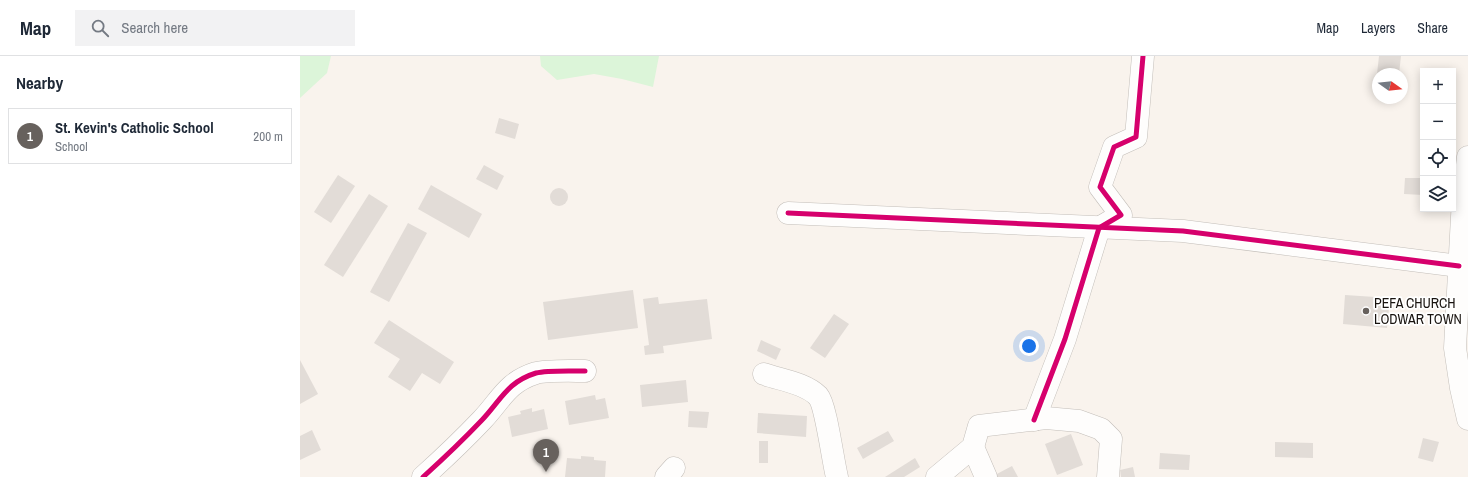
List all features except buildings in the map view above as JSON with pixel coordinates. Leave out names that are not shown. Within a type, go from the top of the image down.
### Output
[{"type":"street","points":[[1034,420],[1065,339],[1099,228],[1122,215],[1100,187],[1114,147],[1136,137],[1143,56]]},
{"type":"street","points":[[1468,158],[1463,198],[1455,348],[1461,388],[1468,419]]},
{"type":"street","points":[[788,213],[1099,228],[1183,230],[1459,266]]},
{"type":"street","points":[[423,477],[448,455],[515,382],[537,373],[585,370]]},
{"type":"street","points":[[764,374],[806,388],[819,397],[825,415],[837,477]]},
{"type":"street","points":[[937,477],[973,447],[979,426],[1046,418],[1079,421],[1101,429],[1111,439],[1108,477]]},
{"type":"street","points":[[973,447],[986,477]]},
{"type":"green space","points":[[300,56],[331,56],[327,73],[300,98]]},
{"type":"green space","points":[[540,56],[659,56],[653,87],[594,74],[557,80],[541,66]]},
{"type":"cycle path","points":[[1034,420],[1065,339],[1099,228],[1121,215],[1100,187],[1114,147],[1136,137],[1143,56]]},
{"type":"cycle path","points":[[788,213],[1183,231],[1459,266]]},
{"type":"cycle path","points":[[423,477],[468,435],[489,413],[505,392],[518,381],[541,372],[585,371]]},
{"type":"place","name":"PEFA CHURCH LODWAR TOWN","points":[[1366,311]]},
{"type":"place","name":"St. Kevin's Catholic School","points":[[546,472]]}]
